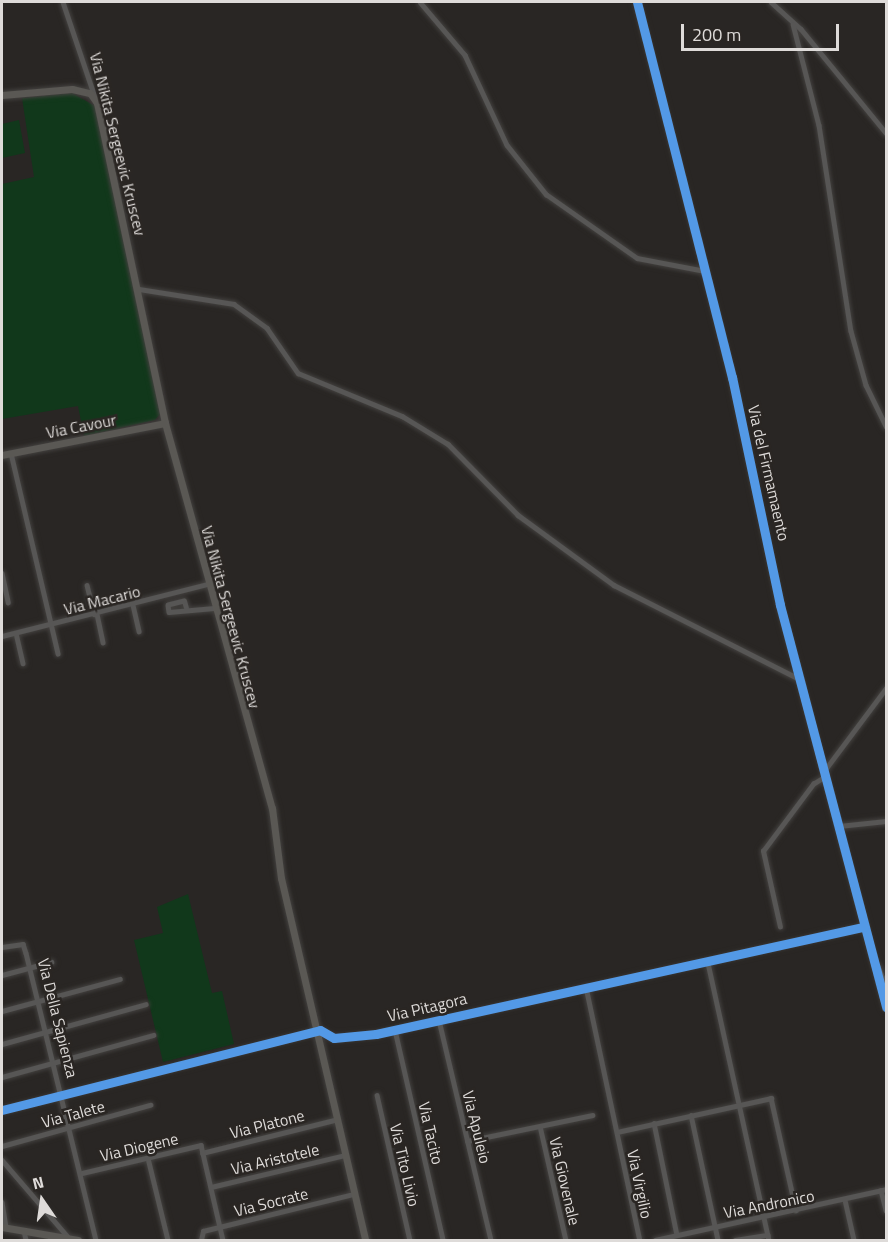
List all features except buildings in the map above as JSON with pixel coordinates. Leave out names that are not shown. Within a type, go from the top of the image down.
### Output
[{"type":"main road","points":[[2,95],[72,89],[90,93],[97,103]]},
{"type":"main road","name":"Via Nikita Sergeevic Kruscev","points":[[97,103],[139,289],[165,423],[214,608],[272,808],[282,884],[320,1030],[365,1240]]},
{"type":"main road","name":"Via Cavour","points":[[2,455],[165,423]]},
{"type":"main road","points":[[4,1228],[69,1240]]},
{"type":"street","name":"Via Nikita Sergeevic Kruscev","points":[[63,2],[97,103]]},
{"type":"street","points":[[420,2],[465,55],[507,145],[546,194],[637,258],[705,271]]},
{"type":"street","name":"Via del Firmamaento","points":[[637,2],[705,271],[799,679],[886,1007]]},
{"type":"street","points":[[771,2],[794,24],[886,133]]},
{"type":"street","points":[[794,24],[819,125],[850,330],[866,385],[886,426]]},
{"type":"street","points":[[139,289],[234,304],[267,328],[298,373],[402,416],[448,444],[518,515],[614,585],[799,679]]},
{"type":"street","points":[[11,453],[58,654]]},
{"type":"street","points":[[2,573],[8,602]]},
{"type":"street","name":"Via Macario","points":[[2,636],[208,584]]},
{"type":"street","points":[[87,585],[104,642]]},
{"type":"street","points":[[168,595],[170,604],[184,601],[186,608],[214,608]]},
{"type":"street","points":[[133,604],[139,631]]},
{"type":"street","points":[[16,633],[23,663]]},
{"type":"street","points":[[780,927],[763,851],[813,784],[825,773],[886,688]]},
{"type":"street","points":[[839,826],[886,821]]},
{"type":"street","name":"Via Pitagora","points":[[320,1030],[350,1039],[586,987],[708,963],[864,927]]},
{"type":"street","name":"Via Della Sapienza","points":[[2,947],[23,944],[82,1173],[96,1240]]},
{"type":"street","name":"Via del Firmamaento","points":[[871,951],[886,986]]},
{"type":"street","points":[[2,975],[51,962]]},
{"type":"street","points":[[708,963],[768,1238],[735,1240]]},
{"type":"street","points":[[2,1011],[120,978]]},
{"type":"street","name":"Via Virgilio","points":[[586,987],[640,1240]]},
{"type":"street","points":[[2,1044],[146,1004]]},
{"type":"street","name":"Via Apuleio","points":[[439,1020],[491,1240]]},
{"type":"street","points":[[2,1110],[61,1093],[320,1030]]},
{"type":"street","name":"Via Tacito","points":[[395,1030],[444,1240]]},
{"type":"street","points":[[2,1077],[153,1035]]},
{"type":"street","name":"Via Tito Livio","points":[[377,1095],[410,1240]]},
{"type":"street","points":[[617,1131],[740,1105],[774,1102],[796,1210]]},
{"type":"street","name":"Via Talete","points":[[2,1146],[150,1106]]},
{"type":"street","points":[[467,1141],[592,1115]]},
{"type":"street","points":[[691,1115],[718,1240]]},
{"type":"street","name":"Via Platone","points":[[202,1153],[338,1119]]},
{"type":"street","points":[[654,1123],[677,1235]]},
{"type":"street","name":"Via Giovenale","points":[[540,1126],[566,1240]]},
{"type":"street","name":"Via Diogene","points":[[82,1173],[201,1145],[202,1153]]},
{"type":"street","points":[[202,1153],[223,1240]]},
{"type":"street","name":"Via Aristotele","points":[[210,1187],[345,1155]]},
{"type":"street","points":[[148,1158],[168,1240]]},
{"type":"street","points":[[2,1160],[69,1240]]},
{"type":"street","points":[[884,1190],[886,1210]]},
{"type":"street","name":"Via Andronico","points":[[655,1240],[716,1229],[763,1216],[884,1190]]},
{"type":"street","name":"Via Socrate","points":[[201,1240],[203,1231],[354,1194]]},
{"type":"street","points":[[845,1200],[854,1240]]},
{"type":"street","points":[[2,1202],[4,1228]]},
{"type":"street","points":[[24,1231],[26,1240]]},
{"type":"street","points":[[685,1234],[687,1240]]},
{"type":"green space","points":[[72,93],[95,106],[160,414],[155,420],[84,436],[78,406],[2,419],[2,184],[34,177],[22,98]]},
{"type":"green space","points":[[19,120],[25,153],[2,158],[2,124]]},
{"type":"green space","points":[[188,894],[212,993],[222,991],[234,1044],[163,1062],[134,940],[163,933],[157,907]]},
{"type":"cycle path","points":[[637,2],[732,377],[780,605],[886,1007]]},
{"type":"cycle path","points":[[2,1110],[320,1030],[334,1038],[376,1034],[864,927]]}]
